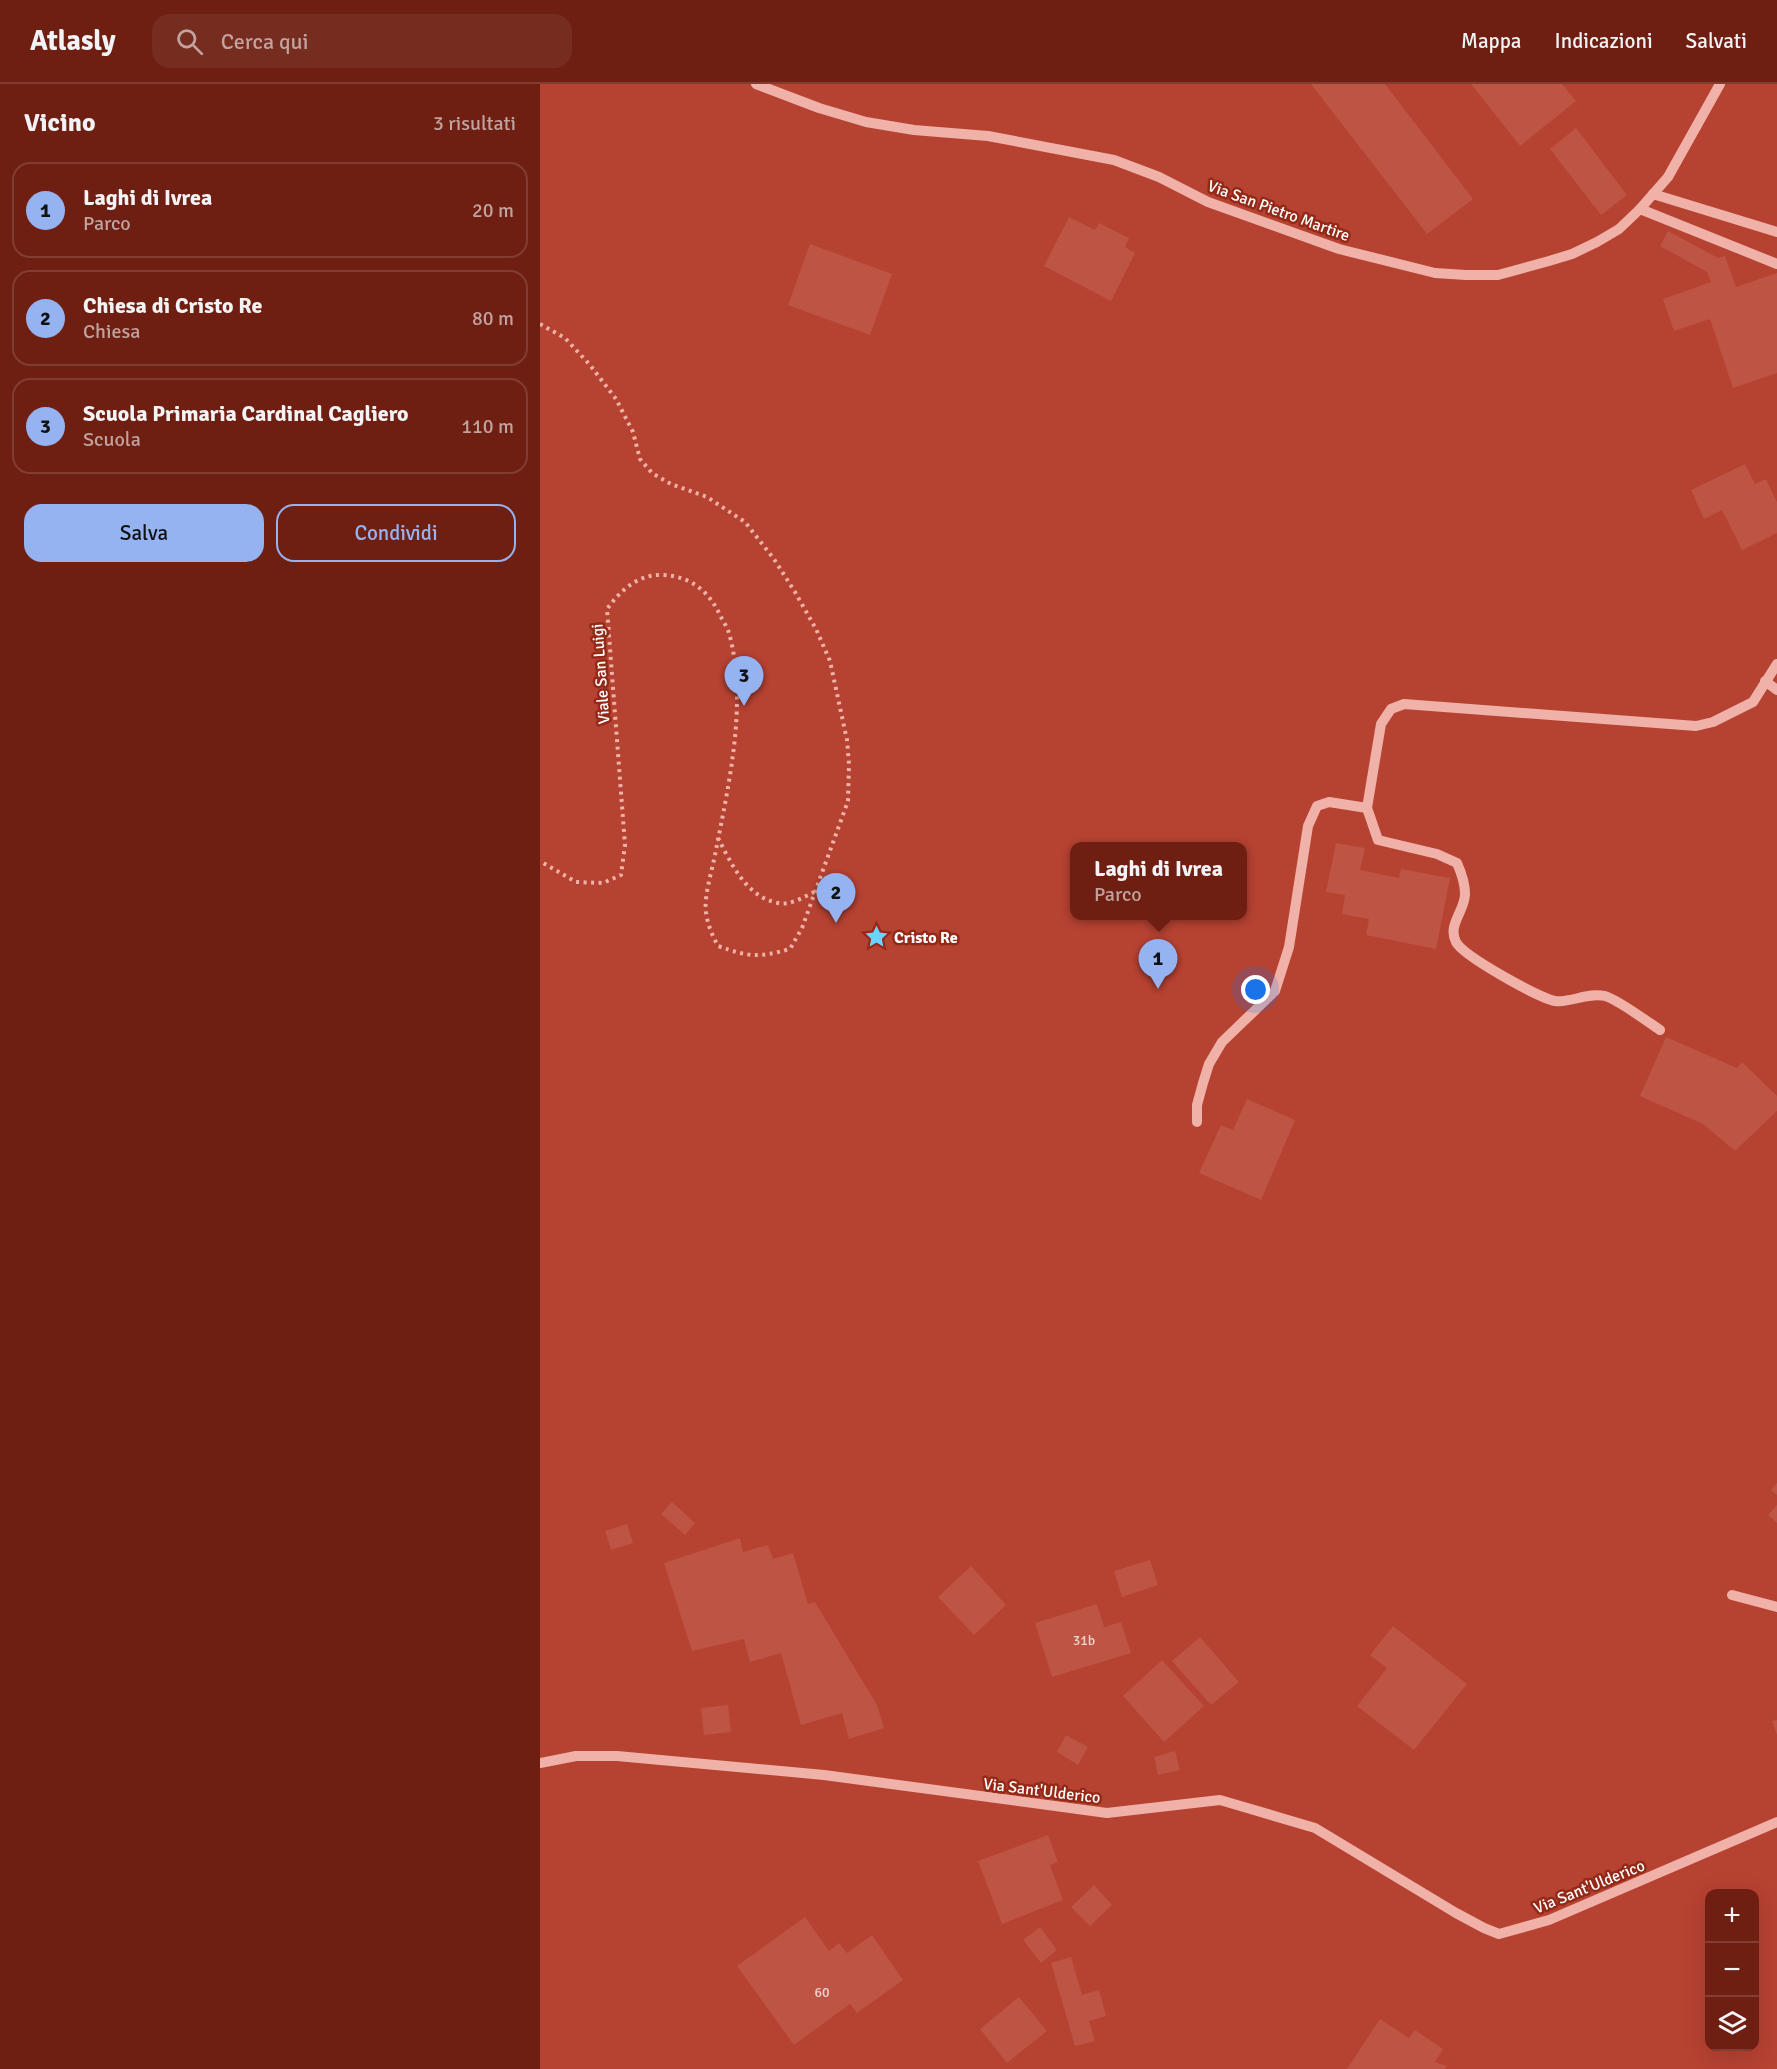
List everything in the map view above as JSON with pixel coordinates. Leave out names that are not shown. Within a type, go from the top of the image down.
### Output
[{"type":"street","name":"Via San Pietro Martire","points":[[756,84],[819,108],[866,122],[914,130],[988,136],[1114,160],[1159,177],[1208,202],[1253,220],[1339,249],[1435,273],[1498,274],[1549,261],[1597,242],[1619,229],[1668,177],[1720,84]]},
{"type":"street","points":[[1653,194],[1777,232]]},
{"type":"street","points":[[1640,209],[1777,264]]},
{"type":"street","points":[[1660,1030],[1606,996],[1592,995],[1558,1001],[1542,998],[1471,956],[1456,943],[1453,927],[1465,896],[1456,863],[1437,854],[1378,840],[1367,808],[1381,724],[1391,709],[1404,704],[1696,726],[1713,722],[1753,702],[1777,664]]},
{"type":"street","points":[[1765,681],[1777,690]]},
{"type":"street","points":[[1197,1122],[1197,1105],[1203,1083],[1209,1064],[1222,1042],[1275,991],[1289,947],[1308,826],[1317,806],[1329,802],[1367,808]]},
{"type":"street","points":[[1732,1595],[1777,1607]]},
{"type":"street","name":"Via Sant'Ulderico","points":[[540,1764],[576,1756],[617,1756],[824,1776],[1107,1813],[1220,1800],[1315,1827],[1456,1913],[1499,1934],[1558,1917],[1777,1822]]},
{"type":"path","name":"Viale San Luigi","points":[[540,324],[565,338],[590,365],[616,399],[633,432],[640,459],[652,473],[671,484],[707,496],[745,522],[774,559],[816,629],[830,661],[837,689],[849,765],[848,801],[802,928],[790,950],[763,956],[738,953],[718,946],[709,928],[706,901],[727,793],[736,719],[735,672],[729,633],[716,606],[700,586],[680,578],[660,575],[636,581],[617,594],[607,609],[625,845],[621,875],[603,883],[576,882],[540,861]]},
{"type":"path","points":[[718,838],[733,866],[749,888],[764,897],[778,904],[794,902],[815,892]]},
{"type":"shaded area","points":[[540,84],[1777,84],[1777,2069],[540,2069]]},
{"type":"building","points":[[1311,84],[1385,84],[1473,199],[1427,234]]},
{"type":"building","points":[[1471,84],[1562,84],[1576,101],[1520,146]]},
{"type":"building","points":[[1576,128],[1627,195],[1601,215],[1550,149]]},
{"type":"building","points":[[1069,217],[1095,230],[1099,223],[1129,238],[1125,247],[1135,253],[1111,301],[1044,266]]},
{"type":"building","points":[[1668,231],[1718,258],[1725,256],[1736,287],[1777,273],[1777,373],[1733,388],[1710,319],[1674,331],[1663,299],[1711,282],[1707,272],[1660,246]]},
{"type":"building","points":[[810,244],[892,274],[870,335],[788,305]]},
{"type":"building","points":[[1745,464],[1755,484],[1766,479],[1777,502],[1777,533],[1742,550],[1722,510],[1704,519],[1691,490]]},
{"type":"building","points":[[1336,843],[1365,848],[1360,870],[1399,878],[1401,869],[1450,878],[1436,949],[1366,935],[1369,919],[1342,914],[1345,895],[1326,892]]},
{"type":"building","points":[[1666,1037],[1737,1068],[1742,1062],[1777,1096],[1777,1111],[1735,1151],[1703,1124],[1640,1096]]},
{"type":"building","points":[[1247,1099],[1295,1120],[1261,1200],[1199,1173],[1221,1125],[1233,1130]]},
{"type":"building","points":[[1777,1483],[1777,1495],[1771,1490]]},
{"type":"building","points":[[672,1502],[695,1523],[685,1535],[661,1514]]},
{"type":"building","points":[[1777,1505],[1777,1523],[1768,1515]]},
{"type":"building","points":[[627,1524],[633,1543],[611,1550],[605,1531]]},
{"type":"building","points":[[740,1538],[743,1552],[768,1545],[773,1559],[793,1553],[808,1604],[815,1602],[877,1705],[884,1728],[849,1739],[842,1713],[801,1725],[781,1653],[750,1662],[744,1639],[692,1651],[664,1563]]},
{"type":"building","points":[[1150,1560],[1158,1585],[1122,1597],[1114,1571]]},
{"type":"building","points":[[971,1566],[1006,1605],[974,1635],[938,1597]]},
{"type":"building","points":[[1097,1604],[1104,1627],[1121,1622],[1131,1653],[1052,1677],[1035,1623]]},
{"type":"building","points":[[1393,1626],[1467,1684],[1414,1750],[1357,1706],[1387,1668],[1370,1655]]},
{"type":"building","points":[[1200,1637],[1239,1682],[1211,1705],[1172,1661]]},
{"type":"building","points":[[1162,1660],[1204,1706],[1164,1742],[1123,1696]]},
{"type":"building","points":[[728,1705],[731,1732],[704,1735],[701,1708]]},
{"type":"building","points":[[1777,1720],[1777,1735],[1772,1721]]},
{"type":"building","points":[[1066,1735],[1088,1747],[1078,1765],[1057,1752]]},
{"type":"building","points":[[1175,1751],[1180,1770],[1158,1775],[1154,1757]]},
{"type":"building","points":[[1048,1835],[1058,1862],[1050,1865],[1063,1900],[1002,1924],[978,1861]]},
{"type":"building","points":[[1094,1885],[1112,1905],[1090,1926],[1071,1907]]},
{"type":"building","points":[[805,1917],[829,1951],[839,1943],[847,1953],[872,1935],[903,1980],[857,2013],[850,2004],[794,2045],[737,1966]]},
{"type":"building","points":[[1040,1927],[1057,1950],[1041,1963],[1023,1940]]},
{"type":"building","points":[[1071,1957],[1082,1995],[1099,1990],[1106,2016],[1089,2021],[1095,2041],[1075,2046],[1051,1963]]},
{"type":"building","points":[[1019,1997],[1047,2031],[1007,2063],[980,2029]]},
{"type":"building","points":[[1380,2019],[1409,2038],[1415,2030],[1443,2049],[1435,2062],[1447,2066],[1445,2069],[1347,2069]]},
{"type":"place","name":"Scuola Primaria Cardinal Cagliero","points":[[744,706]]},
{"type":"place","name":"Chiesa di Cristo Re","points":[[836,923]]},
{"type":"place","name":"Cristo Re","points":[[876,937]]},
{"type":"place","name":"Laghi di Ivrea","points":[[1158,989]]}]
